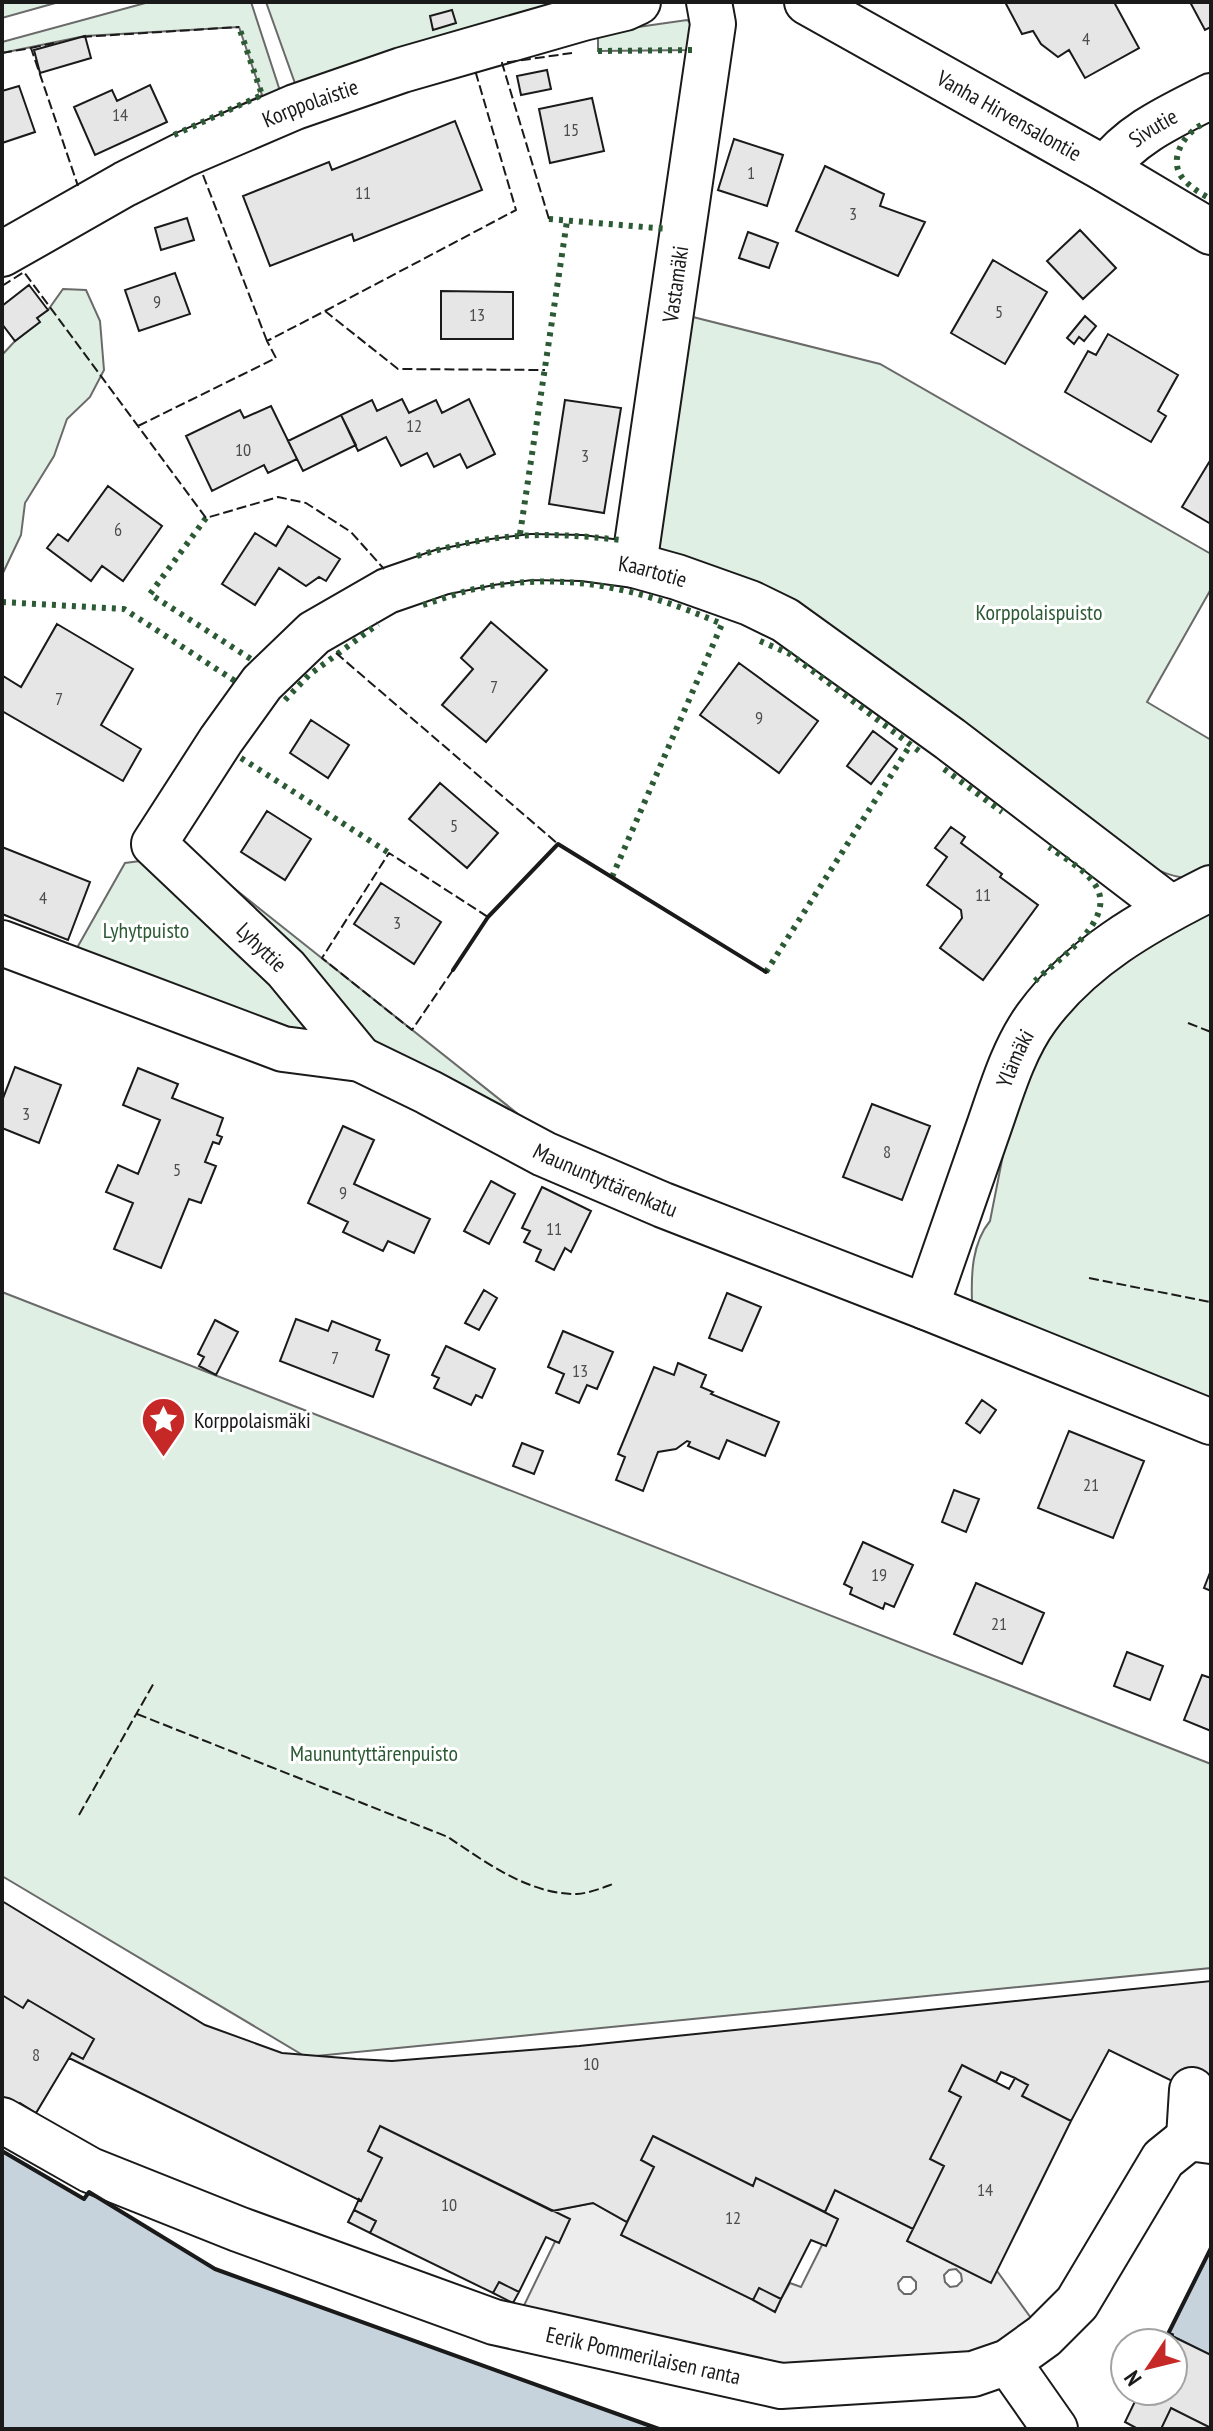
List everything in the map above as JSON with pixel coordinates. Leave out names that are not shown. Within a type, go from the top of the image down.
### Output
[{"type":"street","name":"Korppolaistie","points":[[2,254],[160,167],[295,107],[402,70],[638,2]]},
{"type":"street","name":"Vastamäki","points":[[634,565],[713,24],[709,2]]},
{"type":"street","name":"Vanha Hirvensalontie","points":[[807,2],[1211,232]]},
{"type":"street","name":"Sivutie","points":[[1105,169],[1117,153],[1142,132],[1211,96]]},
{"type":"street","name":"Kaartotie","points":[[154,844],[262,683],[314,633],[387,591],[442,572],[531,557],[582,558],[634,565],[677,577],[750,603],[785,620],[950,739],[1171,908]]},
{"type":"street","name":"Lyhyttie","points":[[154,844],[286,969],[360,1059]]},
{"type":"street","name":"Ylämäki","points":[[926,1307],[1006,1080],[1035,1020],[1061,987],[1090,960],[1125,935],[1211,888]]},
{"type":"street","name":"Maununtyttärenkatu","points":[[2,943],[283,1049],[360,1059],[544,1154],[663,1205],[1211,1422]]},
{"type":"street","points":[[1192,2090],[1200,2140]]},
{"type":"street","name":"Eerik Pommerilaisen ranta","points":[[2,2120],[90,2170],[238,2229],[494,2322],[781,2386],[973,2374],[1008,2362],[1044,2336],[1077,2303],[1163,2159],[1200,2140]]},
{"type":"street","points":[[1008,2362],[1055,2429]]},
{"type":"green space","points":[[2,2],[59,2],[2,18]]},
{"type":"green space","points":[[149,2],[251,2],[280,91],[174,135],[262,95],[239,27],[85,36],[2,53],[2,42]]},
{"type":"green space","points":[[266,2],[601,2],[296,86]]},
{"type":"green space","points":[[687,20],[691,23],[696,50],[598,51],[598,38],[603,32]]},
{"type":"green space","points":[[63,289],[86,290],[100,321],[104,370],[90,397],[67,419],[54,456],[25,503],[21,535],[2,575],[2,355],[39,322],[37,318],[48,310]]},
{"type":"green space","name":"Korppolaispuisto","points":[[685,315],[880,364],[1211,554],[1211,589],[1147,702],[1211,740],[1211,873],[1184,878],[1126,856],[650,546]]},
{"type":"green space","points":[[187,851],[518,1114],[503,1113],[377,1045]]},
{"type":"green space","name":"Lyhytpuisto","points":[[140,861],[205,913],[312,1029],[300,1040],[73,955],[125,863]]},
{"type":"green space","points":[[1211,904],[1211,1407],[972,1302],[972,1291],[976,1249],[990,1221],[1016,1089],[1077,991]]},
{"type":"green space","name":"Maununtyttärenpuisto","points":[[2,1292],[1211,1764],[1211,1968],[306,2057],[2,1876]]},
{"type":"shaded area","points":[[2,2151],[84,2199],[89,2192],[215,2269],[659,2429],[2,2429]]},
{"type":"shaded area","points":[[835,2190],[997,2271],[1044,2336],[1008,2362],[781,2386],[514,2326],[566,2219],[552,2211],[593,2203],[781,2299],[790,2283],[801,2287],[835,2218],[825,2212]],"holes":[[[956,2269],[962,2281],[950,2287],[944,2275]],[[903,2277],[911,2277],[916,2282],[916,2289],[911,2294],[904,2294],[899,2289],[898,2283]]]},
{"type":"shaded area","points":[[1211,2248],[1211,2355],[1189,2344],[1189,2327],[1172,2327]]},
{"type":"building","points":[[1005,2],[1114,2],[1139,48],[1085,78],[1069,50],[1058,57],[1041,44],[1033,31],[1022,34]]},
{"type":"building","points":[[1190,2],[1211,2],[1211,27],[1205,30]]},
{"type":"building","points":[[452,10],[456,23],[433,30],[430,16]]},
{"type":"building","points":[[85,36],[91,58],[40,73],[34,50]]},
{"type":"building","points":[[547,70],[551,89],[521,95],[517,76]]},
{"type":"building","points":[[150,85],[167,122],[95,155],[74,107],[112,90],[117,101]]},
{"type":"building","points":[[19,86],[35,132],[2,143],[2,91]]},
{"type":"building","points":[[592,98],[604,151],[550,163],[539,109]]},
{"type":"building","points":[[455,121],[482,190],[354,241],[352,234],[270,266],[243,196],[329,162],[332,170]]},
{"type":"building","points":[[734,139],[783,155],[767,206],[718,190]]},
{"type":"building","points":[[825,166],[884,194],[880,206],[925,222],[898,276],[796,231]]},
{"type":"building","points":[[187,218],[194,240],[161,250],[155,228]]},
{"type":"building","points":[[1080,230],[1116,268],[1083,299],[1047,261]]},
{"type":"building","points":[[748,232],[778,243],[769,268],[739,258]]},
{"type":"building","points":[[993,260],[1047,292],[1005,364],[951,333]]},
{"type":"building","points":[[175,273],[190,314],[139,331],[125,290]]},
{"type":"building","points":[[29,285],[48,310],[37,318],[40,322],[15,341],[2,324],[2,306]]},
{"type":"building","points":[[441,291],[513,292],[513,339],[441,339]]},
{"type":"building","points":[[1085,316],[1096,326],[1084,341],[1079,337],[1074,344],[1067,338]]},
{"type":"building","points":[[1108,334],[1178,375],[1158,411],[1166,416],[1151,442],[1065,392],[1088,351],[1096,355]]},
{"type":"building","points":[[402,399],[409,413],[436,400],[442,413],[469,399],[495,454],[467,468],[460,454],[434,467],[427,453],[401,466],[386,437],[358,451],[341,415],[372,400],[377,411]]},
{"type":"building","points":[[565,400],[621,408],[604,513],[549,504]]},
{"type":"building","points":[[271,406],[297,459],[268,473],[264,465],[212,491],[186,436],[240,410],[244,418]]},
{"type":"building","points":[[341,415],[356,445],[303,471],[288,441]]},
{"type":"building","points":[[1211,459],[1211,524],[1182,507]]},
{"type":"building","points":[[108,486],[162,526],[123,581],[102,566],[91,581],[47,548],[58,534],[68,541]]},
{"type":"building","points":[[288,526],[340,559],[326,581],[319,577],[306,586],[279,568],[255,605],[222,584],[255,533],[276,546]]},
{"type":"building","points":[[491,622],[547,670],[486,742],[442,705],[473,669],[461,658]]},
{"type":"building","points":[[57,624],[133,669],[101,725],[141,749],[123,781],[2,711],[3,676],[21,687]]},
{"type":"building","points":[[739,663],[818,721],[779,773],[700,715]]},
{"type":"building","points":[[311,720],[349,745],[328,778],[290,753]]},
{"type":"building","points":[[873,731],[897,749],[871,784],[847,766]]},
{"type":"building","points":[[440,783],[498,833],[467,868],[409,819]]},
{"type":"building","points":[[267,811],[311,839],[285,880],[241,852]]},
{"type":"building","points":[[951,827],[965,837],[961,843],[1038,905],[983,980],[940,948],[962,918],[961,910],[927,885],[947,857],[935,848]]},
{"type":"building","points":[[2,847],[90,882],[68,940],[2,914]]},
{"type":"building","points":[[381,883],[441,922],[414,964],[354,924]]},
{"type":"building","points":[[15,1067],[61,1085],[39,1143],[2,1128],[2,1101]]},
{"type":"building","points":[[138,1068],[178,1084],[172,1098],[223,1118],[217,1135],[222,1137],[219,1144],[213,1142],[205,1162],[216,1166],[201,1203],[189,1199],[161,1268],[114,1249],[133,1203],[106,1192],[118,1165],[138,1174],[160,1120],[123,1105]]},
{"type":"building","points":[[872,1104],[930,1126],[902,1200],[843,1177]]},
{"type":"building","points":[[343,1126],[374,1140],[354,1184],[430,1219],[414,1253],[388,1241],[383,1251],[343,1232],[348,1222],[308,1203]]},
{"type":"building","points":[[491,1181],[515,1194],[489,1244],[464,1231]]},
{"type":"building","points":[[542,1187],[591,1211],[571,1252],[565,1248],[554,1270],[536,1261],[541,1250],[524,1242],[530,1231],[522,1228]]},
{"type":"building","points":[[484,1290],[497,1298],[479,1330],[465,1323]]},
{"type":"building","points":[[727,1293],[761,1307],[742,1351],[709,1338]]},
{"type":"building","points":[[296,1319],[328,1331],[332,1321],[380,1340],[376,1350],[389,1355],[373,1397],[280,1361]]},
{"type":"building","points":[[215,1320],[238,1332],[216,1375],[199,1366],[204,1357],[198,1354]]},
{"type":"building","points":[[563,1331],[613,1352],[597,1389],[587,1385],[579,1403],[556,1393],[564,1374],[548,1367]]},
{"type":"building","points":[[446,1346],[495,1369],[482,1398],[476,1395],[471,1405],[434,1388],[439,1378],[432,1375]]},
{"type":"building","points":[[678,1363],[706,1375],[701,1387],[713,1392],[711,1394],[779,1422],[765,1456],[727,1440],[719,1459],[688,1446],[690,1442],[687,1441],[676,1449],[658,1452],[643,1491],[616,1480],[625,1457],[618,1454],[654,1367],[674,1375]]},
{"type":"building","points":[[982,1400],[996,1410],[980,1433],[966,1423]]},
{"type":"building","points":[[1069,1431],[1144,1461],[1113,1538],[1038,1508]]},
{"type":"building","points":[[522,1443],[543,1451],[534,1474],[513,1466]]},
{"type":"building","points":[[954,1490],[979,1499],[966,1532],[942,1522]]},
{"type":"building","points":[[863,1542],[913,1565],[894,1607],[885,1603],[883,1609],[850,1594],[852,1588],[844,1584]]},
{"type":"building","points":[[1211,1570],[1211,1591],[1204,1588]]},
{"type":"building","points":[[976,1583],[1044,1613],[1022,1664],[954,1634]]},
{"type":"building","points":[[1127,1652],[1163,1666],[1150,1700],[1114,1686]]},
{"type":"building","points":[[1202,1675],[1211,1678],[1211,1731],[1184,1720]]},
{"type":"building","points":[[2,1901],[205,2025],[282,2053],[356,2059],[392,2061],[579,2046],[1211,1981],[1211,2100],[1109,2050],[1071,2121],[1022,2096],[1028,2085],[1015,2078],[1001,2072],[996,2082],[962,2065],[949,2091],[961,2097],[930,2159],[944,2166],[913,2229],[835,2190],[825,2212],[756,2178],[753,2186],[653,2136],[641,2160],[654,2167],[627,2222],[593,2203],[552,2211],[380,2126],[368,2151],[382,2158],[361,2201],[69,2058],[72,2053],[83,2059],[94,2039],[28,2000],[23,2008],[2,1995]]},
{"type":"building","points":[[2,1995],[23,2008],[28,2000],[94,2039],[83,2059],[72,2053],[36,2113],[20,2103],[12,2115],[2,2109]]},
{"type":"building","points":[[962,2065],[1009,2089],[1015,2078],[1028,2085],[1022,2096],[1071,2121],[991,2283],[907,2241],[944,2166],[930,2159],[961,2097],[949,2091]]},
{"type":"building","points":[[380,2126],[570,2219],[559,2243],[546,2237],[519,2292],[499,2282],[493,2293],[370,2233],[376,2221],[354,2210],[382,2158],[368,2151]]},
{"type":"building","points":[[653,2136],[753,2186],[756,2178],[838,2219],[826,2246],[811,2240],[781,2299],[759,2288],[753,2300],[621,2235],[654,2167],[641,2160]]},
{"type":"building","points":[[354,2210],[376,2221],[370,2233],[348,2222]]},
{"type":"building","points":[[499,2282],[519,2292],[513,2303],[493,2293]]},
{"type":"building","points":[[759,2288],[781,2299],[775,2312],[753,2300]]},
{"type":"building","points":[[1189,2344],[1211,2355],[1211,2428],[1171,2408],[1161,2429],[1138,2429],[1125,2422],[1132,2407],[1189,2407]]},
{"type":"building","points":[[1171,2408],[1211,2428],[1211,2429],[1161,2429]]},
{"type":"hedge","points":[[174,135],[262,95],[239,27]]},
{"type":"hedge","points":[[598,51],[694,50]]},
{"type":"hedge","points":[[1201,125],[1183,142],[1177,165],[1184,180],[1211,199]]},
{"type":"hedge","points":[[549,219],[668,229]]},
{"type":"hedge","points":[[520,534],[567,221]]},
{"type":"hedge","points":[[206,518],[150,594],[254,661]]},
{"type":"hedge","points":[[417,556],[494,538],[566,535],[620,540],[621,537]]},
{"type":"hedge","points":[[423,605],[470,590],[504,584],[568,582],[660,600],[722,624],[612,877]]},
{"type":"hedge","points":[[2,602],[124,609],[235,681]]},
{"type":"hedge","points":[[285,700],[309,675],[378,624]]},
{"type":"hedge","points":[[760,641],[790,654],[919,751]]},
{"type":"hedge","points":[[766,972],[911,744]]},
{"type":"hedge","points":[[241,758],[389,853]]},
{"type":"hedge","points":[[944,769],[1002,812]]},
{"type":"hedge","points":[[1035,981],[1091,927],[1100,901],[1097,888],[1088,876],[1049,847]]},
{"type":"fence","points":[[82,37],[239,27]]},
{"type":"fence","points":[[31,48],[54,43]]},
{"type":"fence","points":[[2,53],[31,48],[78,186]]},
{"type":"fence","points":[[549,219],[502,63],[572,53]]},
{"type":"fence","points":[[325,311],[516,210],[475,70]]},
{"type":"fence","points":[[203,175],[267,341]]},
{"type":"fence","points":[[2,286],[24,272],[206,518],[278,497],[306,503],[351,532],[384,569]]},
{"type":"fence","points":[[138,426],[276,358],[267,341],[325,311],[398,369],[545,370]]},
{"type":"fence","points":[[336,653],[558,844]]},
{"type":"fence","points":[[453,970],[412,1030],[322,958],[389,853],[488,917]]},
{"type":"fence","points":[[1188,1023],[1211,1032]]},
{"type":"fence","points":[[1089,1278],[1210,1302]]},
{"type":"fence","points":[[79,1815],[155,1681]]},
{"type":"fence","points":[[137,1714],[448,1837],[525,1883],[559,1893],[577,1894],[613,1884]]},
{"type":"wall","points":[[453,970],[488,917],[558,844],[766,972]]},
{"type":"wall","points":[[2,2151],[84,2199],[89,2192],[215,2269],[659,2429]]},
{"type":"wall","points":[[1172,2327],[1211,2248]]},
{"type":"place","name":"Korppolaismäki","points":[[163,1459]]}]
